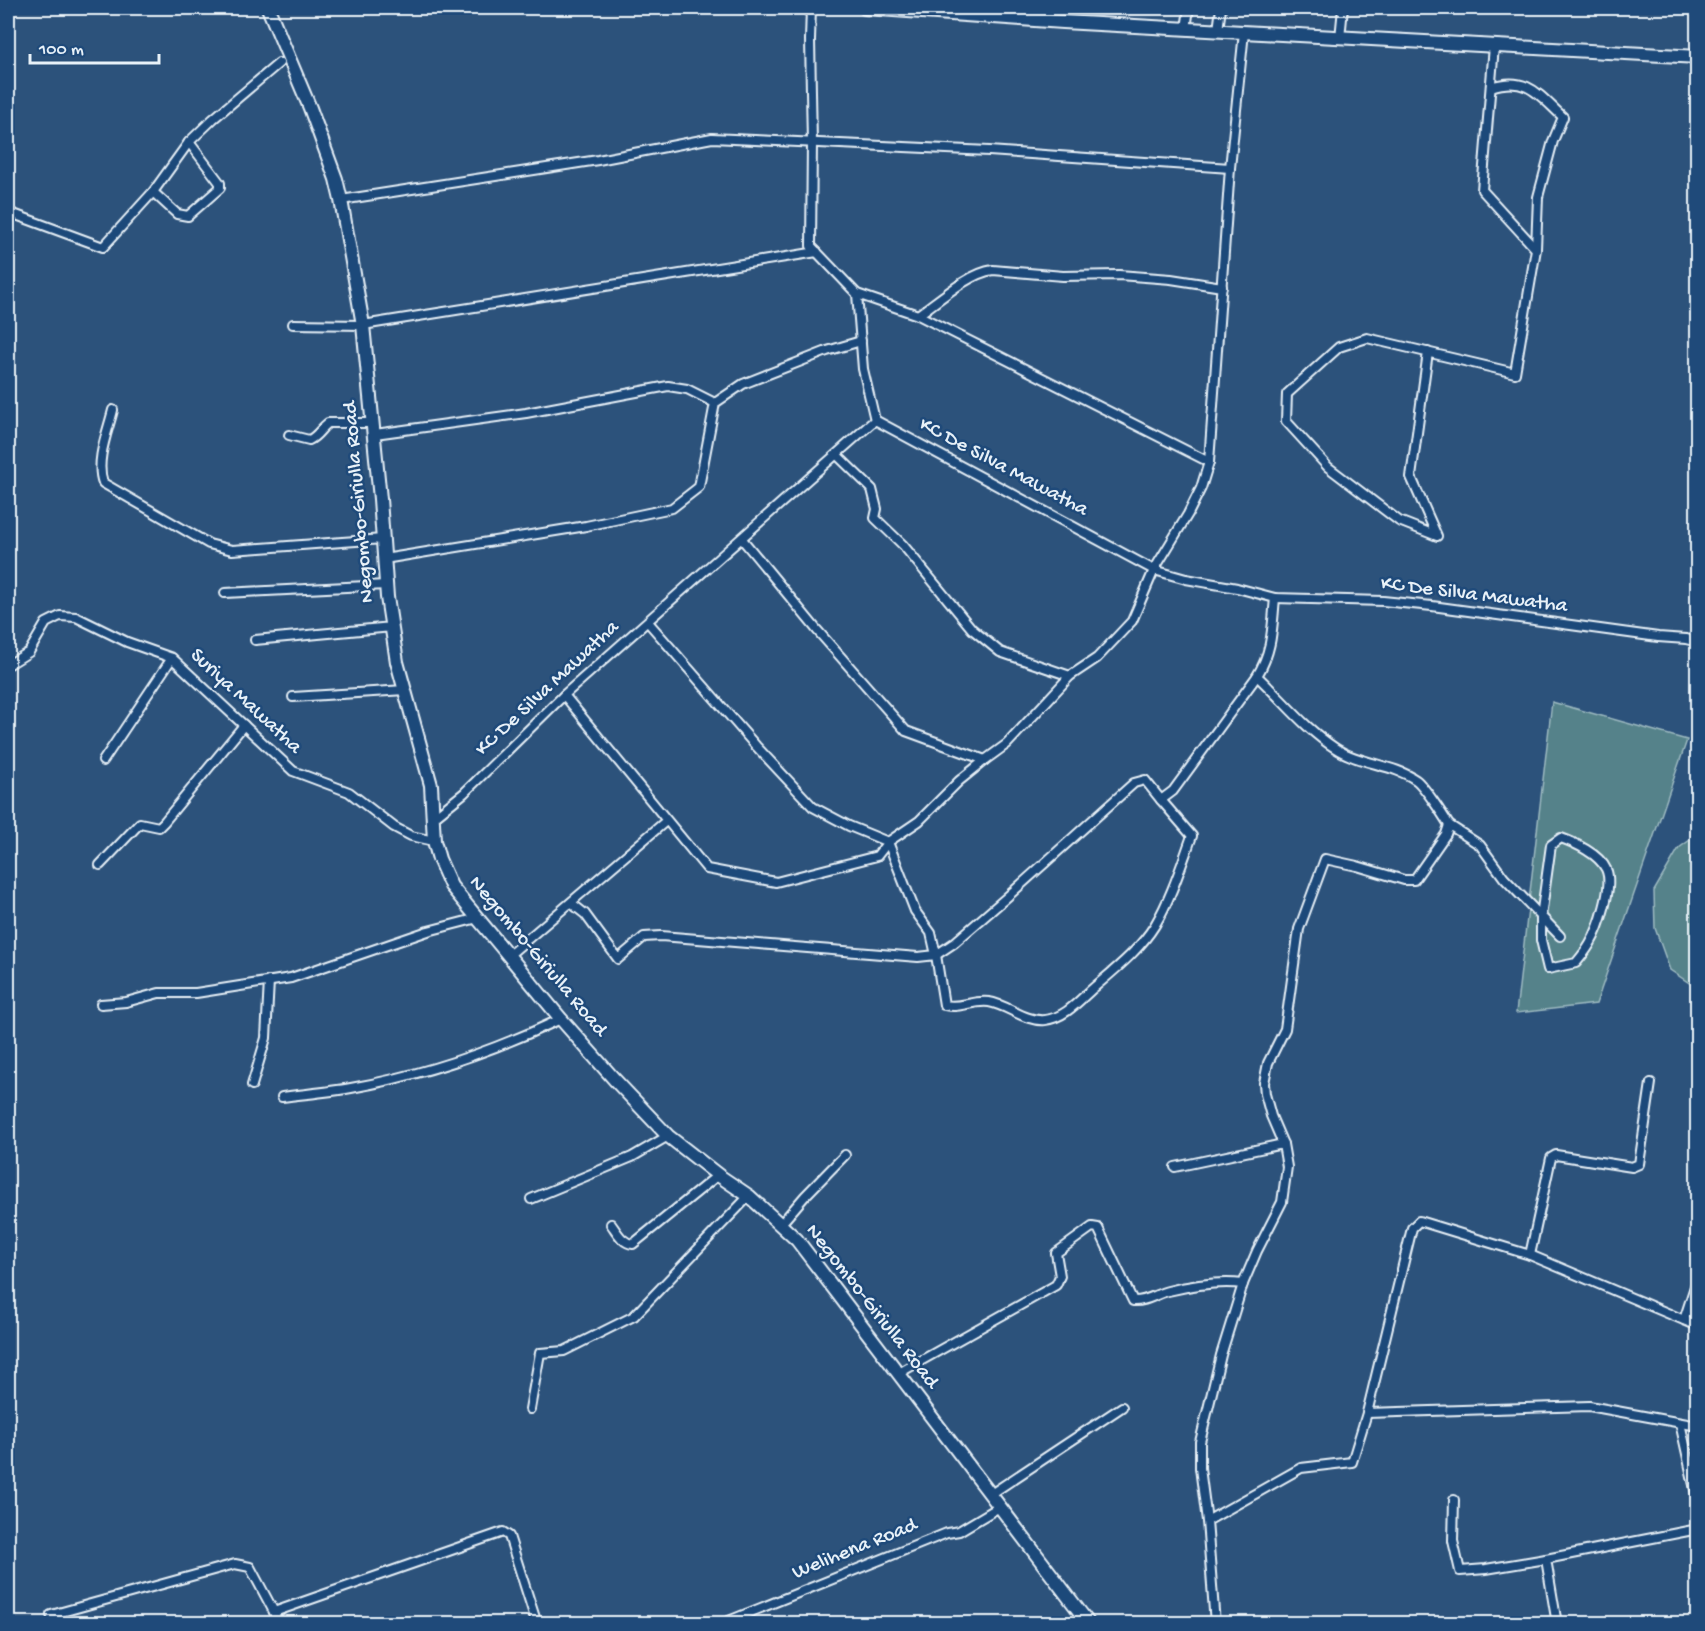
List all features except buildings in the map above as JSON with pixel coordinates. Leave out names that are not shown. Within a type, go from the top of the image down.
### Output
[{"type":"main road","name":"Negombo-Giriulla Road","points":[[268,8],[310,108],[336,179],[341,200],[363,325],[386,585],[397,662],[431,785],[434,841],[451,886],[561,1019],[668,1136],[749,1196],[797,1240],[1089,1623]]},
{"type":"main road","points":[[865,8],[1063,22],[1698,57]]},
{"type":"street","points":[[811,8],[811,246],[857,294],[918,315],[1209,462]]},
{"type":"street","points":[[1186,28],[1189,8]]},
{"type":"street","points":[[1218,30],[1221,8]]},
{"type":"street","points":[[1340,38],[1343,8]]},
{"type":"street","points":[[564,695],[707,869],[776,882],[877,856],[888,842],[919,821],[959,781],[1007,744],[1070,676],[1097,658],[1132,621],[1154,570],[1201,488],[1209,462],[1230,168],[1244,32]]},
{"type":"street","points":[[1494,46],[1482,190],[1536,249]]},
{"type":"street","points":[[8,212],[103,247],[153,192],[189,142],[213,118],[279,63]]},
{"type":"street","points":[[1428,352],[1411,477],[1437,536],[1399,521],[1328,467],[1286,421],[1287,394],[1339,347],[1367,338],[1428,352],[1515,373],[1536,249],[1538,197],[1553,141],[1563,117],[1525,85],[1506,82],[1491,87]]},
{"type":"street","points":[[341,200],[598,160],[712,138],[989,151],[1230,168]]},
{"type":"street","points":[[153,192],[177,213],[188,216],[220,188],[220,183],[189,142]]},
{"type":"street","points":[[293,324],[363,325],[817,252]]},
{"type":"street","points":[[918,315],[969,279],[984,271],[993,270],[1063,276],[1119,275],[1171,279],[1222,287]]},
{"type":"street","points":[[857,294],[863,369],[875,420]]},
{"type":"street","points":[[384,559],[586,526],[672,508],[699,487],[715,403],[743,384],[861,340]]},
{"type":"street","points":[[289,435],[309,440],[317,437],[328,423],[374,429],[526,413],[668,386],[687,389],[715,403]]},
{"type":"street","points":[[113,410],[101,460],[100,474],[103,483],[209,544],[232,550],[383,539]]},
{"type":"street","name":"KC De Silva Mawatha","points":[[432,819],[464,793],[564,695],[875,420],[1154,570],[1186,579],[1237,588],[1275,598],[1432,606],[1698,642]]},
{"type":"street","points":[[837,455],[872,489],[877,509],[875,518],[903,545],[972,629],[1000,652],[1070,676]]},
{"type":"street","points":[[742,539],[906,731],[985,760]]},
{"type":"street","points":[[225,593],[386,585]]},
{"type":"street","points":[[1161,800],[1173,791],[1266,662],[1271,647],[1275,598]]},
{"type":"street","name":"Suriya Mawatha","points":[[8,664],[29,652],[46,624],[60,616],[76,617],[127,642],[172,658],[293,771],[349,792],[394,827],[411,836],[434,841]]},
{"type":"street","points":[[571,903],[585,914],[618,959],[644,937],[661,936],[918,957],[936,954],[954,943],[1134,783],[1144,780],[1192,836],[1178,875],[1154,926],[1135,951],[1065,1013],[1045,1020],[1024,1016],[990,1002],[974,1002],[956,1008],[944,1005],[936,954],[931,933],[915,910],[888,842],[849,826],[813,807],[756,746],[648,622]]},
{"type":"street","points":[[255,640],[392,627]]},
{"type":"street","points":[[103,760],[172,658]]},
{"type":"street","points":[[1257,676],[1305,725],[1333,747],[1349,756],[1407,775],[1418,782],[1449,825],[1480,845],[1504,878],[1560,936]]},
{"type":"street","points":[[293,697],[405,690]]},
{"type":"street","points":[[100,865],[140,824],[159,826],[164,822],[244,725]]},
{"type":"street","points":[[508,955],[666,821]]},
{"type":"street","points":[[1215,1623],[1207,1521],[1200,1468],[1200,1442],[1221,1355],[1243,1284],[1282,1202],[1287,1167],[1283,1144],[1271,1116],[1264,1083],[1268,1063],[1285,1029],[1299,928],[1325,858],[1404,880],[1414,880],[1446,834],[1449,825]]},
{"type":"street","points":[[1561,838],[1579,844],[1605,867],[1609,879],[1600,922],[1590,945],[1576,963],[1548,969],[1541,940],[1541,917],[1551,845],[1561,838]]},
{"type":"street","points":[[101,1004],[126,1002],[159,993],[196,993],[291,978],[428,931],[478,918]]},
{"type":"street","points":[[252,1085],[266,1038],[269,981]]},
{"type":"street","points":[[282,1097],[351,1088],[436,1068],[520,1038],[561,1019]]},
{"type":"street","points":[[1530,1255],[1551,1158],[1556,1155],[1632,1167],[1639,1164],[1651,1083]]},
{"type":"street","points":[[531,1199],[632,1157],[668,1136]]},
{"type":"street","points":[[1175,1167],[1283,1144]]},
{"type":"street","points":[[780,1225],[845,1155]]},
{"type":"street","points":[[611,1224],[620,1238],[626,1243],[633,1244],[718,1175]]},
{"type":"street","points":[[530,1409],[540,1353],[564,1351],[634,1316],[749,1196]]},
{"type":"street","points":[[1207,1521],[1300,1468],[1352,1462],[1367,1413],[1412,1228],[1419,1221],[1530,1255],[1698,1326]]},
{"type":"street","points":[[898,1373],[1056,1285],[1060,1276],[1056,1253],[1092,1227],[1098,1228],[1133,1301],[1140,1302],[1167,1291],[1223,1282],[1243,1284]]},
{"type":"street","points":[[1684,1320],[1698,1277]]},
{"type":"street","points":[[1367,1413],[1589,1406],[1698,1426]]},
{"type":"street","points":[[991,1494],[1122,1407]]},
{"type":"street","points":[[1680,1423],[1698,1503]]},
{"type":"street","points":[[1454,1500],[1453,1540],[1460,1571],[1546,1559],[1698,1529]]},
{"type":"street","name":"Welihena Road","points":[[721,1623],[946,1533],[959,1531],[1001,1506]]},
{"type":"street","points":[[274,1612],[503,1532],[509,1536],[537,1623]]},
{"type":"street","points":[[1546,1559],[1557,1623]]},
{"type":"street","points":[[51,1615],[235,1564],[250,1567],[278,1623]]},
{"type":"green space","points":[[1552,702],[1687,740],[1596,1004],[1516,1013]]},
{"type":"green space","points":[[1697,835],[1697,988],[1670,970],[1655,928],[1654,891],[1679,848]]}]
